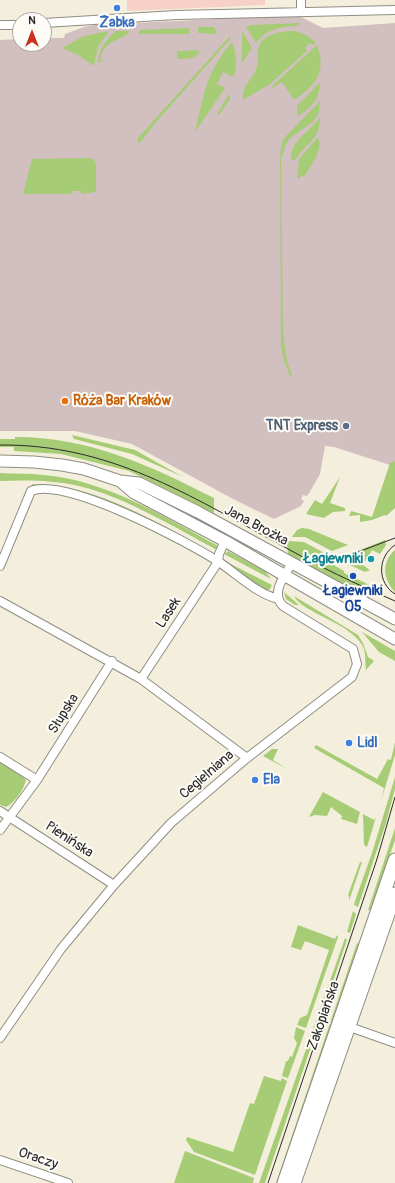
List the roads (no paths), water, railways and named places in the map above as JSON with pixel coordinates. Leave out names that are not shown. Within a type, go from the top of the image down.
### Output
[{"type":"main road","name":"Jana Brożka","points":[[0,461],[62,465],[84,469],[120,481],[139,483],[165,494],[395,619]]},
{"type":"main road","name":"Jana Brożka","points":[[120,481],[134,493],[225,541],[395,638]]},
{"type":"main road","name":"Zakopiańska","points":[[284,1183],[395,860]]},
{"type":"main road","name":"Zakopiańska","points":[[294,1183],[347,1026],[395,894]]},
{"type":"street","points":[[301,0],[301,11]]},
{"type":"street","points":[[52,23],[176,15],[395,10]]},
{"type":"street","points":[[0,25],[12,24]]},
{"type":"street","points":[[0,566],[31,492],[38,489],[74,493],[95,500],[162,532],[218,562],[267,596],[278,599],[278,589],[292,563]]},
{"type":"street","name":"Jana Brożka","points":[[218,562],[219,554],[225,541]]},
{"type":"street","name":"Lasek","points":[[141,679],[218,562]]},
{"type":"street","name":"Cegielniana","points":[[0,1038],[61,949],[114,885],[171,823],[247,758],[352,677],[356,670],[356,655],[353,648],[283,606],[278,599]]},
{"type":"street","points":[[0,601],[112,661],[141,679],[247,758]]},
{"type":"street","name":"Słupska","points":[[0,830],[37,780],[112,661]]},
{"type":"street","points":[[0,757],[37,780]]},
{"type":"street","name":"Pienińska","points":[[0,811],[114,885]]},
{"type":"street","points":[[347,1026],[395,1043]]},
{"type":"street","name":"Oraczy","points":[[0,1160],[68,1183]]},
{"type":"tram line","points":[[0,445],[40,447],[77,453],[113,463],[147,476],[213,508],[295,553],[395,601]]},
{"type":"tram line","points":[[311,555],[324,560],[337,560],[395,538]]},
{"type":"tram line","points":[[395,545],[389,550],[382,563],[382,577],[389,589],[395,594]]},
{"type":"tram line","points":[[268,1183],[377,859],[395,797]]},
{"type":"place","name":"Żabka","points":[[117,8]]},
{"type":"place","name":"Róża Bar Kraków","points":[[65,401]]},
{"type":"place","name":"TNT Express","points":[[346,426]]},
{"type":"place","name":"Łagiewniki","points":[[371,559]]},
{"type":"place","name":"Łagiewniki 05","points":[[353,576]]},
{"type":"place","name":"Lidl","points":[[349,743]]},
{"type":"place","name":"Ela","points":[[255,780]]}]
